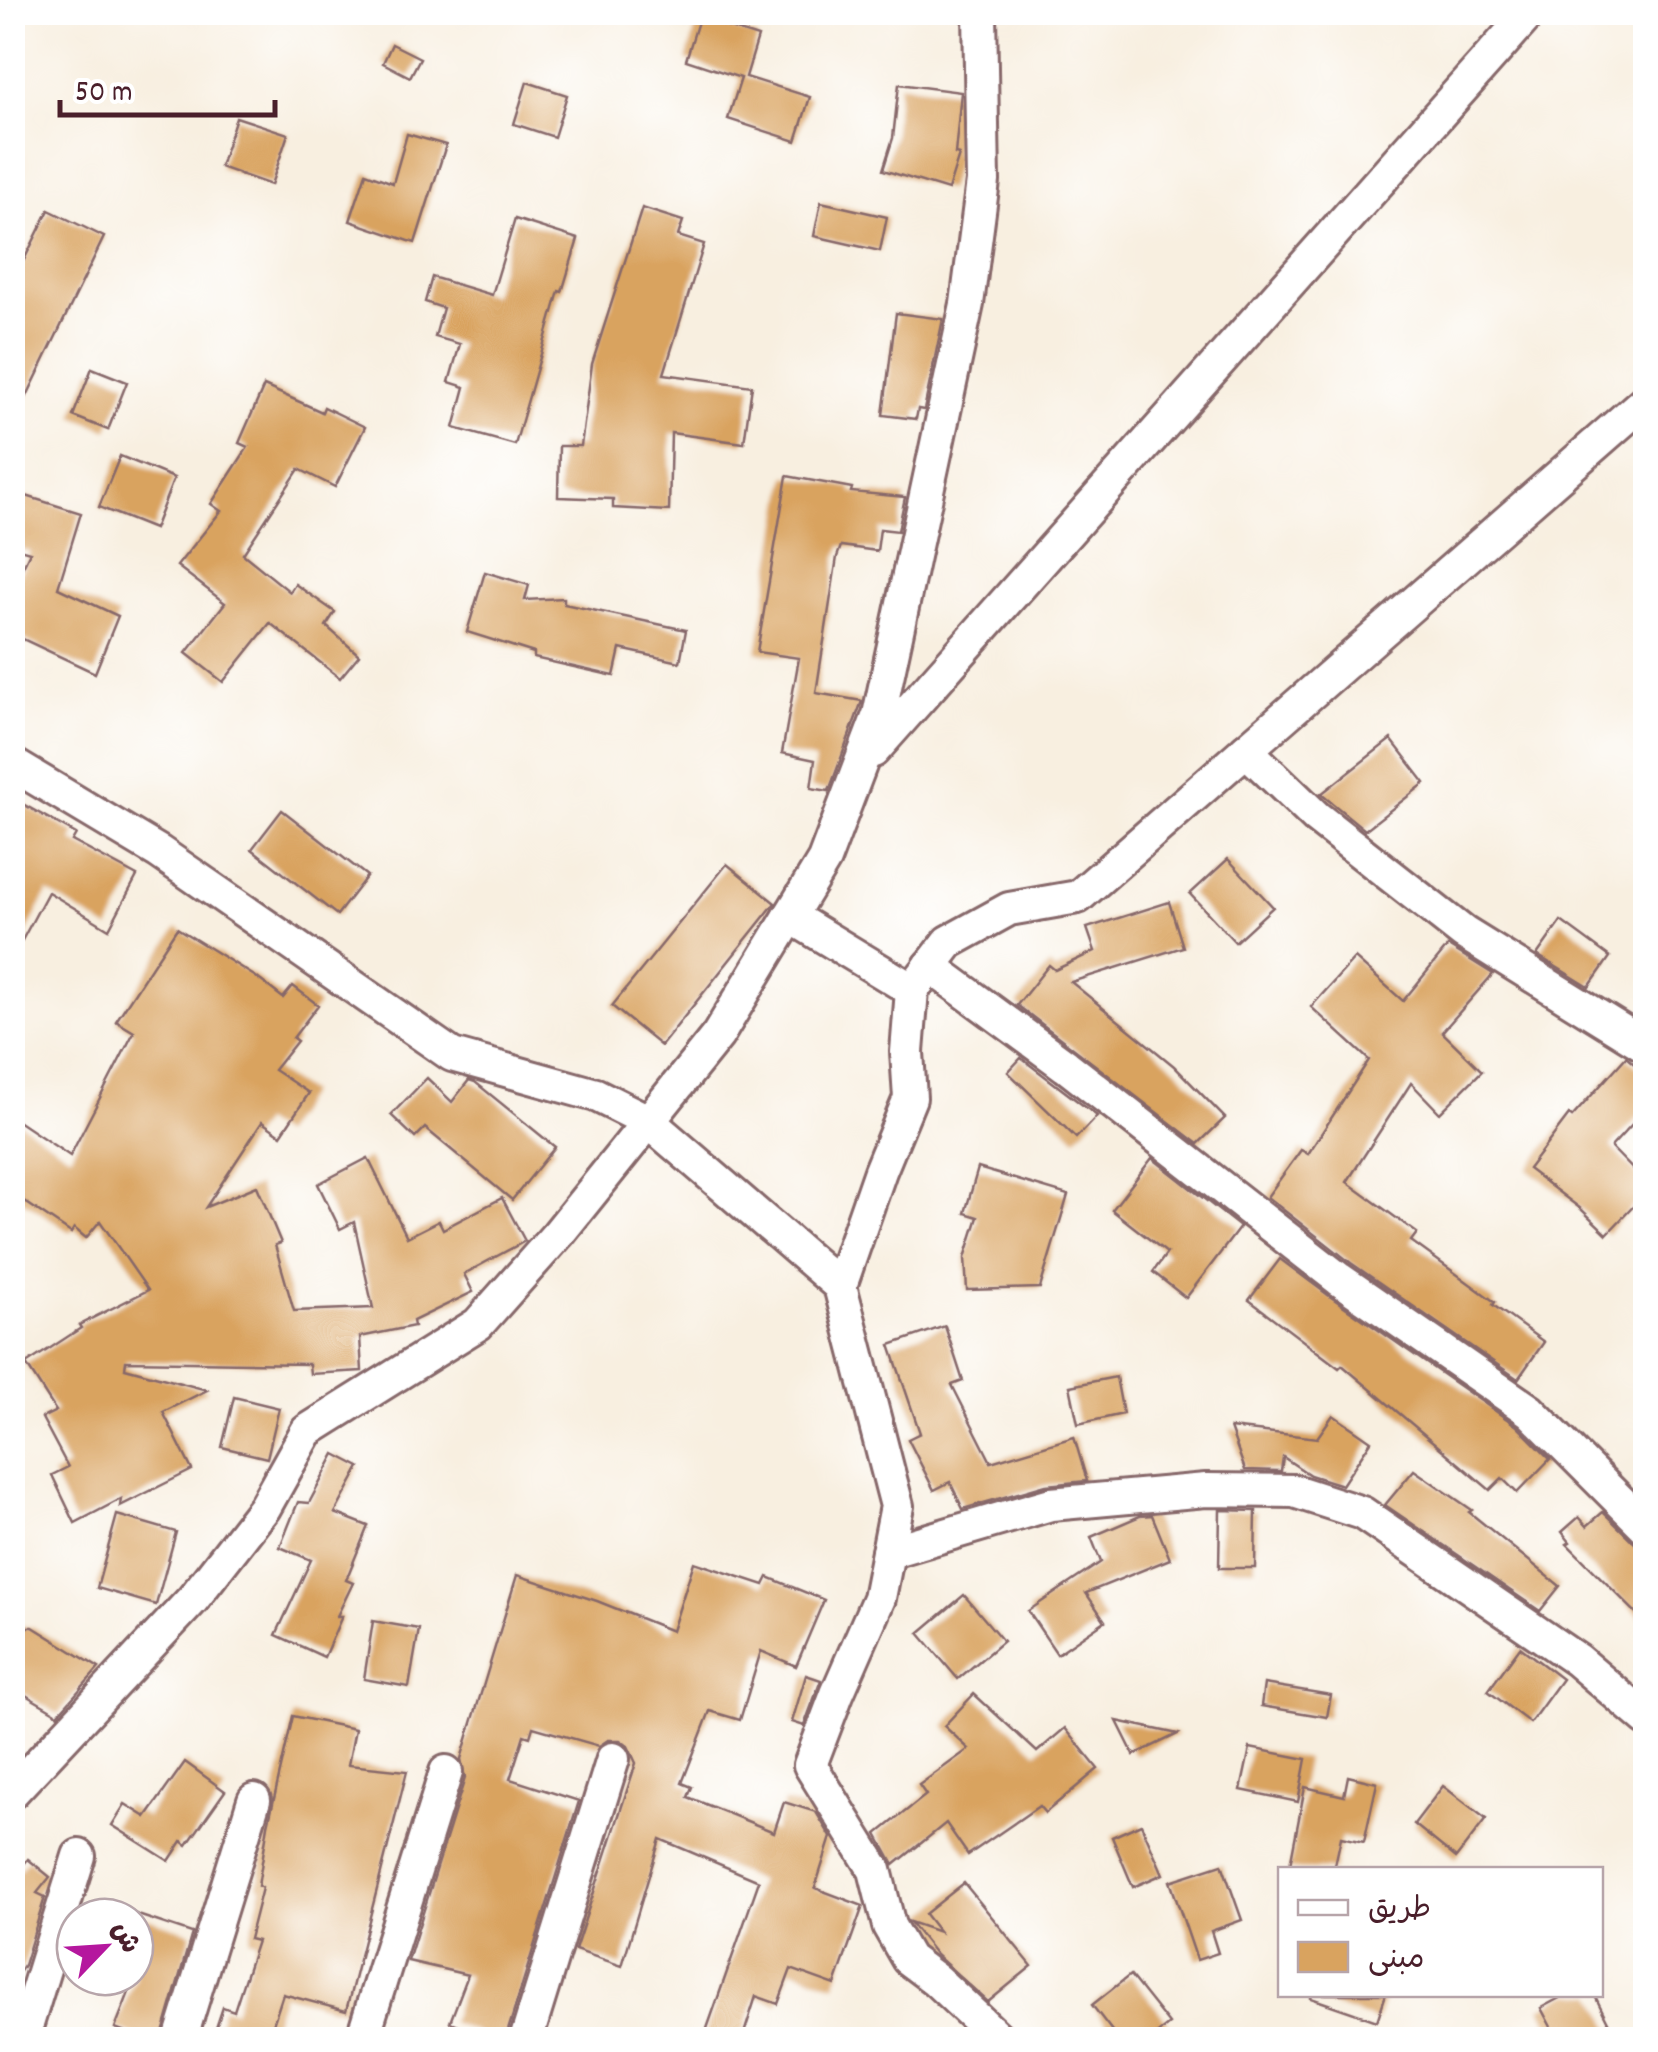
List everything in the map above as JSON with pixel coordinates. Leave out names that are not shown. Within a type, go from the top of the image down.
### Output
[{"type":"street","points":[[12,1792],[194,1599],[264,1508],[307,1431],[478,1324],[558,1234],[718,1035],[824,860],[879,714],[967,304],[983,180],[980,12]]},
{"type":"street","points":[[860,765],[1530,12]]},
{"type":"street","points":[[1000,2040],[908,1959],[889,1926],[875,1870],[810,1766],[880,1598],[898,1506],[840,1286],[910,1098],[907,1052],[921,978],[949,942],[1008,908],[1078,897],[1646,400]]},
{"type":"street","points":[[1246,750],[1316,817],[1464,933],[1646,1046]]},
{"type":"street","points":[[12,764],[160,852],[452,1055],[596,1095],[648,1121],[840,1286]]},
{"type":"street","points":[[790,916],[921,978],[1066,1066],[1338,1280],[1530,1410],[1646,1527]]},
{"type":"street","points":[[888,1552],[1051,1504],[1206,1490],[1294,1491],[1362,1512],[1577,1660],[1646,1719]]},
{"type":"street","points":[[526,2040],[614,1759]]},
{"type":"street","points":[[362,2040],[446,1772]]},
{"type":"street","points":[[180,2040],[254,1800]]},
{"type":"street","points":[[22,2040],[79,1856]]},
{"type":"building","points":[[699,18],[758,37],[746,77],[810,97],[796,141],[728,119],[741,78],[686,60]]},
{"type":"building","points":[[392,44],[420,58],[410,77],[383,63]]},
{"type":"building","points":[[527,82],[567,95],[554,137],[514,124]]},
{"type":"building","points":[[899,84],[961,92],[955,154],[959,155],[948,190],[883,170],[893,138]]},
{"type":"building","points":[[236,117],[288,134],[271,185],[220,167]]},
{"type":"building","points":[[407,134],[446,145],[415,243],[350,221],[366,173],[393,183]]},
{"type":"building","points":[[821,202],[887,217],[880,251],[814,236]]},
{"type":"building","points":[[642,208],[683,221],[678,236],[704,244],[664,374],[752,386],[744,443],[671,433],[669,511],[613,508],[613,499],[558,497],[559,446],[581,446],[592,364]]},
{"type":"building","points":[[49,210],[104,237],[12,427],[12,284]]},
{"type":"building","points":[[515,219],[578,239],[515,445],[454,428],[465,387],[449,382],[460,344],[435,337],[443,308],[425,302],[432,277],[492,295]]},
{"type":"building","points":[[896,313],[943,319],[924,410],[918,409],[916,419],[883,415]]},
{"type":"building","points":[[92,368],[127,382],[108,430],[73,416]]},
{"type":"building","points":[[264,386],[322,412],[324,407],[365,427],[335,487],[299,469],[243,554],[290,592],[295,584],[335,612],[326,626],[359,655],[340,678],[270,623],[223,682],[186,653],[225,603],[177,566],[221,511],[211,504],[248,447],[239,443]]},
{"type":"building","points":[[120,456],[174,478],[154,529],[99,507]]},
{"type":"building","points":[[787,476],[852,488],[851,492],[905,497],[898,531],[880,529],[877,551],[841,546],[837,557],[816,693],[862,701],[829,791],[811,788],[815,760],[782,753],[799,658],[757,652]]},
{"type":"building","points":[[26,496],[81,513],[58,588],[118,616],[95,673],[12,634],[12,589],[30,552],[12,547]]},
{"type":"building","points":[[485,572],[529,585],[525,600],[564,598],[564,604],[686,630],[680,662],[620,649],[614,676],[534,658],[534,653],[467,632]]},
{"type":"building","points":[[1391,739],[1425,783],[1365,830],[1321,794]]},
{"type":"building","points":[[21,803],[76,834],[72,841],[137,876],[109,929],[48,892],[12,959],[12,820]]},
{"type":"building","points":[[282,810],[367,876],[337,915],[252,849]]},
{"type":"building","points":[[1228,859],[1273,907],[1235,942],[1190,894]]},
{"type":"building","points":[[727,864],[775,903],[661,1046],[612,1006]]},
{"type":"building","points":[[1169,902],[1183,947],[1071,982],[1174,1066],[1225,1118],[1198,1144],[1017,1005],[1049,965],[1055,970],[1095,951],[1087,928]]},
{"type":"building","points":[[1561,921],[1610,957],[1589,987],[1537,955]]},
{"type":"building","points":[[177,928],[283,998],[293,986],[318,1005],[274,1070],[309,1093],[281,1135],[262,1122],[206,1207],[257,1186],[281,1243],[275,1245],[294,1311],[373,1308],[354,1222],[340,1229],[318,1184],[368,1158],[407,1237],[439,1221],[443,1229],[502,1198],[525,1241],[464,1274],[473,1292],[413,1321],[414,1326],[360,1337],[362,1371],[310,1374],[309,1364],[126,1361],[125,1368],[207,1390],[163,1412],[192,1470],[120,1506],[121,1499],[75,1523],[52,1475],[68,1467],[42,1418],[56,1411],[26,1364],[81,1328],[79,1325],[148,1290],[100,1221],[86,1238],[74,1228],[71,1233],[12,1193],[12,1117],[70,1156],[134,1032],[116,1021]]},
{"type":"building","points":[[1448,946],[1493,974],[1442,1032],[1482,1071],[1440,1113],[1411,1083],[1347,1182],[1417,1233],[1411,1241],[1544,1342],[1518,1379],[1351,1263],[1267,1197],[1301,1150],[1308,1154],[1369,1060],[1311,1007],[1355,958],[1403,1001]]},
{"type":"building","points":[[1626,1057],[1646,1074],[1646,1109],[1611,1147],[1646,1183],[1646,1193],[1607,1234],[1528,1169],[1569,1115],[1572,1117]]},
{"type":"building","points":[[1021,1058],[1097,1116],[1076,1138],[1008,1072]]},
{"type":"building","points":[[427,1078],[452,1102],[469,1080],[475,1082],[555,1147],[512,1200],[425,1128],[415,1138],[391,1115]]},
{"type":"building","points":[[1152,1158],[1240,1227],[1186,1298],[1153,1272],[1167,1253],[1112,1210]]},
{"type":"building","points":[[978,1168],[1068,1195],[1040,1288],[967,1290],[965,1258],[978,1217],[965,1213]]},
{"type":"building","points":[[1280,1259],[1517,1426],[1550,1459],[1517,1493],[1502,1478],[1490,1490],[1342,1365],[1339,1368],[1249,1300]]},
{"type":"building","points":[[945,1326],[963,1381],[952,1385],[991,1462],[1074,1437],[1087,1481],[1046,1485],[963,1509],[950,1482],[934,1490],[908,1439],[920,1433],[890,1345]]},
{"type":"building","points":[[1116,1377],[1123,1414],[1078,1424],[1070,1386]]},
{"type":"building","points":[[234,1397],[279,1408],[267,1458],[222,1447]]},
{"type":"building","points":[[1333,1415],[1371,1441],[1342,1485],[1310,1475],[1283,1457],[1281,1471],[1245,1470],[1230,1428],[1317,1438]]},
{"type":"building","points":[[335,1454],[360,1467],[335,1513],[368,1526],[346,1580],[353,1583],[337,1616],[342,1616],[324,1657],[276,1635],[311,1560],[280,1547],[298,1502],[309,1503]]},
{"type":"building","points":[[1414,1470],[1472,1510],[1469,1512],[1560,1586],[1540,1611],[1385,1505]]},
{"type":"building","points":[[1220,1510],[1256,1511],[1255,1568],[1219,1568]]},
{"type":"building","points":[[1603,1512],[1646,1554],[1646,1623],[1567,1544],[1570,1542],[1562,1532],[1579,1517],[1587,1526]]},
{"type":"building","points":[[117,1515],[176,1532],[156,1605],[97,1588]]},
{"type":"building","points":[[1152,1515],[1170,1559],[1086,1593],[1105,1621],[1057,1654],[1028,1611],[1101,1562],[1091,1537],[1140,1516]]},
{"type":"building","points":[[694,1562],[764,1585],[768,1577],[824,1600],[796,1666],[761,1651],[740,1720],[710,1711],[682,1783],[692,1787],[688,1797],[774,1832],[784,1802],[816,1812],[831,1837],[815,1888],[863,1906],[835,1985],[791,1969],[778,2004],[756,1996],[742,2040],[703,2040],[759,1881],[660,1839],[622,1966],[575,1950],[636,1763],[628,1746],[620,1740],[608,1740],[599,1746],[533,1727],[530,1737],[524,1735],[510,1779],[579,1801],[505,2040],[495,2040],[450,2022],[468,1975],[408,1961],[465,1778],[461,1759],[517,1575],[672,1631]]},
{"type":"building","points":[[964,1595],[1003,1641],[958,1679],[919,1633]]},
{"type":"building","points":[[373,1621],[419,1629],[409,1687],[364,1679]]},
{"type":"building","points":[[12,1627],[33,1627],[99,1668],[58,1714],[12,1687]]},
{"type":"building","points":[[1520,1647],[1562,1679],[1530,1723],[1488,1691]]},
{"type":"building","points":[[806,1675],[821,1680],[804,1726],[792,1722]]},
{"type":"building","points":[[1264,1684],[1331,1695],[1327,1717],[1261,1706]]},
{"type":"building","points":[[974,1694],[1037,1752],[1065,1728],[1098,1769],[1045,1813],[1039,1806],[968,1855],[946,1823],[894,1865],[877,1834],[926,1795],[919,1785],[969,1749],[944,1726]]},
{"type":"building","points":[[293,1716],[355,1729],[348,1765],[407,1771],[346,2011],[283,1994],[268,2040],[212,2040],[223,2007],[234,2011],[257,1941],[249,1939],[262,1888],[258,1886],[268,1825]]},
{"type":"building","points":[[1117,1721],[1178,1734],[1134,1755]]},
{"type":"building","points":[[1250,1748],[1306,1759],[1298,1802],[1241,1790]]},
{"type":"building","points":[[185,1762],[225,1791],[187,1845],[182,1841],[169,1861],[112,1825],[125,1804],[146,1817]]},
{"type":"building","points":[[1348,1776],[1377,1783],[1364,1842],[1341,1837],[1335,1867],[1290,1867],[1305,1787],[1344,1796]]},
{"type":"building","points":[[1443,1786],[1486,1819],[1456,1858],[1414,1824]]},
{"type":"building","points":[[1141,1824],[1163,1874],[1133,1887],[1112,1837]]},
{"type":"building","points":[[28,1859],[50,1877],[37,1893],[45,1897],[24,1965],[12,1984],[12,1879]]},
{"type":"building","points":[[1222,1864],[1242,1920],[1211,1931],[1218,1953],[1197,1960],[1170,1881]]},
{"type":"building","points":[[964,1883],[1032,1966],[988,2002],[936,1955],[910,1922],[939,1932],[925,1914]]},
{"type":"building","points":[[155,1921],[192,1933],[161,2040],[146,2040],[115,2028],[127,1997],[155,1997]]},
{"type":"building","points":[[1130,1975],[1169,2024],[1149,2040],[1119,2040],[1092,2005]]},
{"type":"building","points":[[1311,1997],[1385,1997],[1377,2021]]},
{"type":"building","points":[[1561,1997],[1596,1997],[1617,2040],[1558,2040],[1541,2008]]}]
